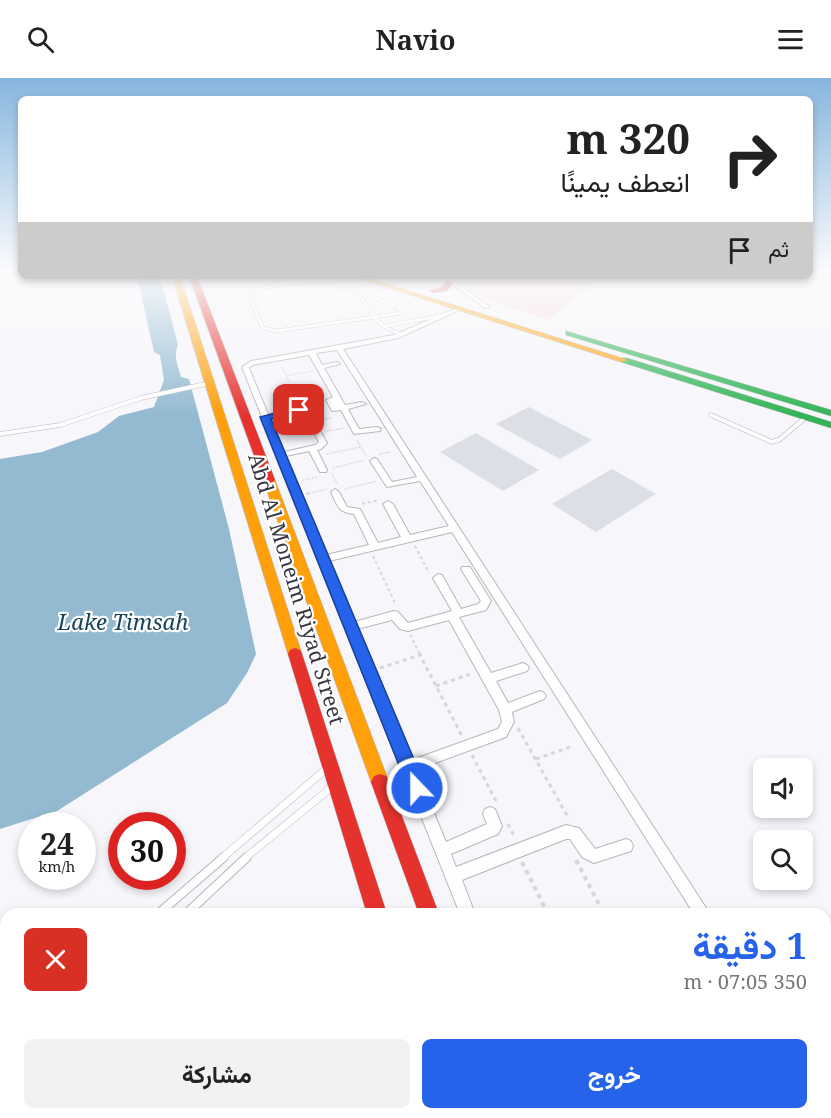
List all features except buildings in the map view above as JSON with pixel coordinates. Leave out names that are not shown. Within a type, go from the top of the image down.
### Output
[{"type":"main road","name":"Abd Al Moneim Riyad Street","points":[[189,319],[375,908]]},
{"type":"main road","name":"Abd Al Moneim Riyad Street","points":[[209,319],[427,908]]},
{"type":"main road","points":[[493,319],[547,331]]},
{"type":"main road","points":[[516,319],[547,331],[810,413],[831,425]]},
{"type":"main road","points":[[204,365],[226,362]]},
{"type":"main road","points":[[810,413],[831,413]]},
{"type":"street","points":[[438,319],[402,335],[246,366],[466,908]]},
{"type":"street","points":[[339,348],[699,908]]},
{"type":"street","points":[[312,353],[338,398],[330,400],[334,408],[345,411],[362,404]]},
{"type":"street","points":[[321,368],[337,364]]},
{"type":"street","points":[[291,392],[296,411]]},
{"type":"street","points":[[265,417],[305,411],[318,433],[322,445],[281,455]]},
{"type":"street","points":[[345,411],[355,429],[377,429]]},
{"type":"street","points":[[312,449],[327,468]]},
{"type":"street","points":[[374,461],[390,485],[423,478]]},
{"type":"street","points":[[337,489],[344,510],[357,511],[372,547]]},
{"type":"street","points":[[387,501],[407,539]]},
{"type":"street","points":[[323,559],[455,528]]},
{"type":"street","points":[[351,627],[396,615],[405,627],[486,603],[466,569]]},
{"type":"street","points":[[409,767],[502,733],[507,715],[438,578]]},
{"type":"street","points":[[486,674],[523,668]]},
{"type":"street","points":[[507,715],[540,696]]},
{"type":"street","points":[[442,850],[493,829],[494,823],[490,814]]},
{"type":"street","points":[[453,876],[562,834],[574,833],[587,852],[594,856],[626,846]]},
{"type":"lane","points":[[259,319],[263,328],[270,330],[362,319]]},
{"type":"lane","points":[[376,319],[383,326],[402,335]]},
{"type":"lane","points":[[383,326],[417,319]]},
{"type":"lane","points":[[0,434],[60,425],[141,398],[210,383]]},
{"type":"lane","points":[[711,415],[772,442],[779,440],[810,413]]},
{"type":"lane","points":[[165,908],[330,766]]},
{"type":"lane","points":[[192,908],[255,849],[335,784]]},
{"type":"path","points":[[286,376],[321,368]]},
{"type":"path","points":[[291,392],[331,386]]},
{"type":"path","points":[[312,422],[345,411]]},
{"type":"path","points":[[292,483],[327,468],[368,460],[355,435],[355,429],[318,433]]},
{"type":"path","points":[[337,489],[322,455],[361,447]]},
{"type":"path","points":[[297,496],[341,490],[380,481],[376,474]]},
{"type":"path","points":[[352,510],[350,507],[387,501]]},
{"type":"path","points":[[372,547],[398,608],[396,615]]},
{"type":"path","points":[[369,671],[420,656]]},
{"type":"path","points":[[436,686],[486,674]]},
{"type":"path","points":[[507,715],[518,729],[568,819]]},
{"type":"path","points":[[535,759],[573,746]]},
{"type":"path","points":[[562,834],[601,908]]},
{"type":"path","points":[[517,851],[545,908]]},
{"type":"water","name":"Lake Timsah","points":[[147,319],[171,319],[178,345],[177,365],[181,377],[189,379],[229,529],[256,654],[247,673],[227,703],[57,811],[18,812],[18,823],[0,829],[0,459],[42,452],[98,432],[119,416],[154,407],[164,380],[160,355],[154,352]]},
{"type":"traffic: fast","points":[[569,333],[831,413]]},
{"type":"traffic: fast","points":[[624,360],[831,425]]},
{"type":"traffic: slow","points":[[189,319],[295,654]]},
{"type":"traffic: slow","points":[[491,319],[624,360]]},
{"type":"traffic: slow","points":[[269,480],[380,782]]},
{"type":"traffic: jam","points":[[209,319],[269,480]]},
{"type":"traffic: jam","points":[[295,654],[375,908]]},
{"type":"traffic: jam","points":[[380,782],[427,908]]},
{"type":"route","points":[[299,410],[265,417],[417,788]]}]
